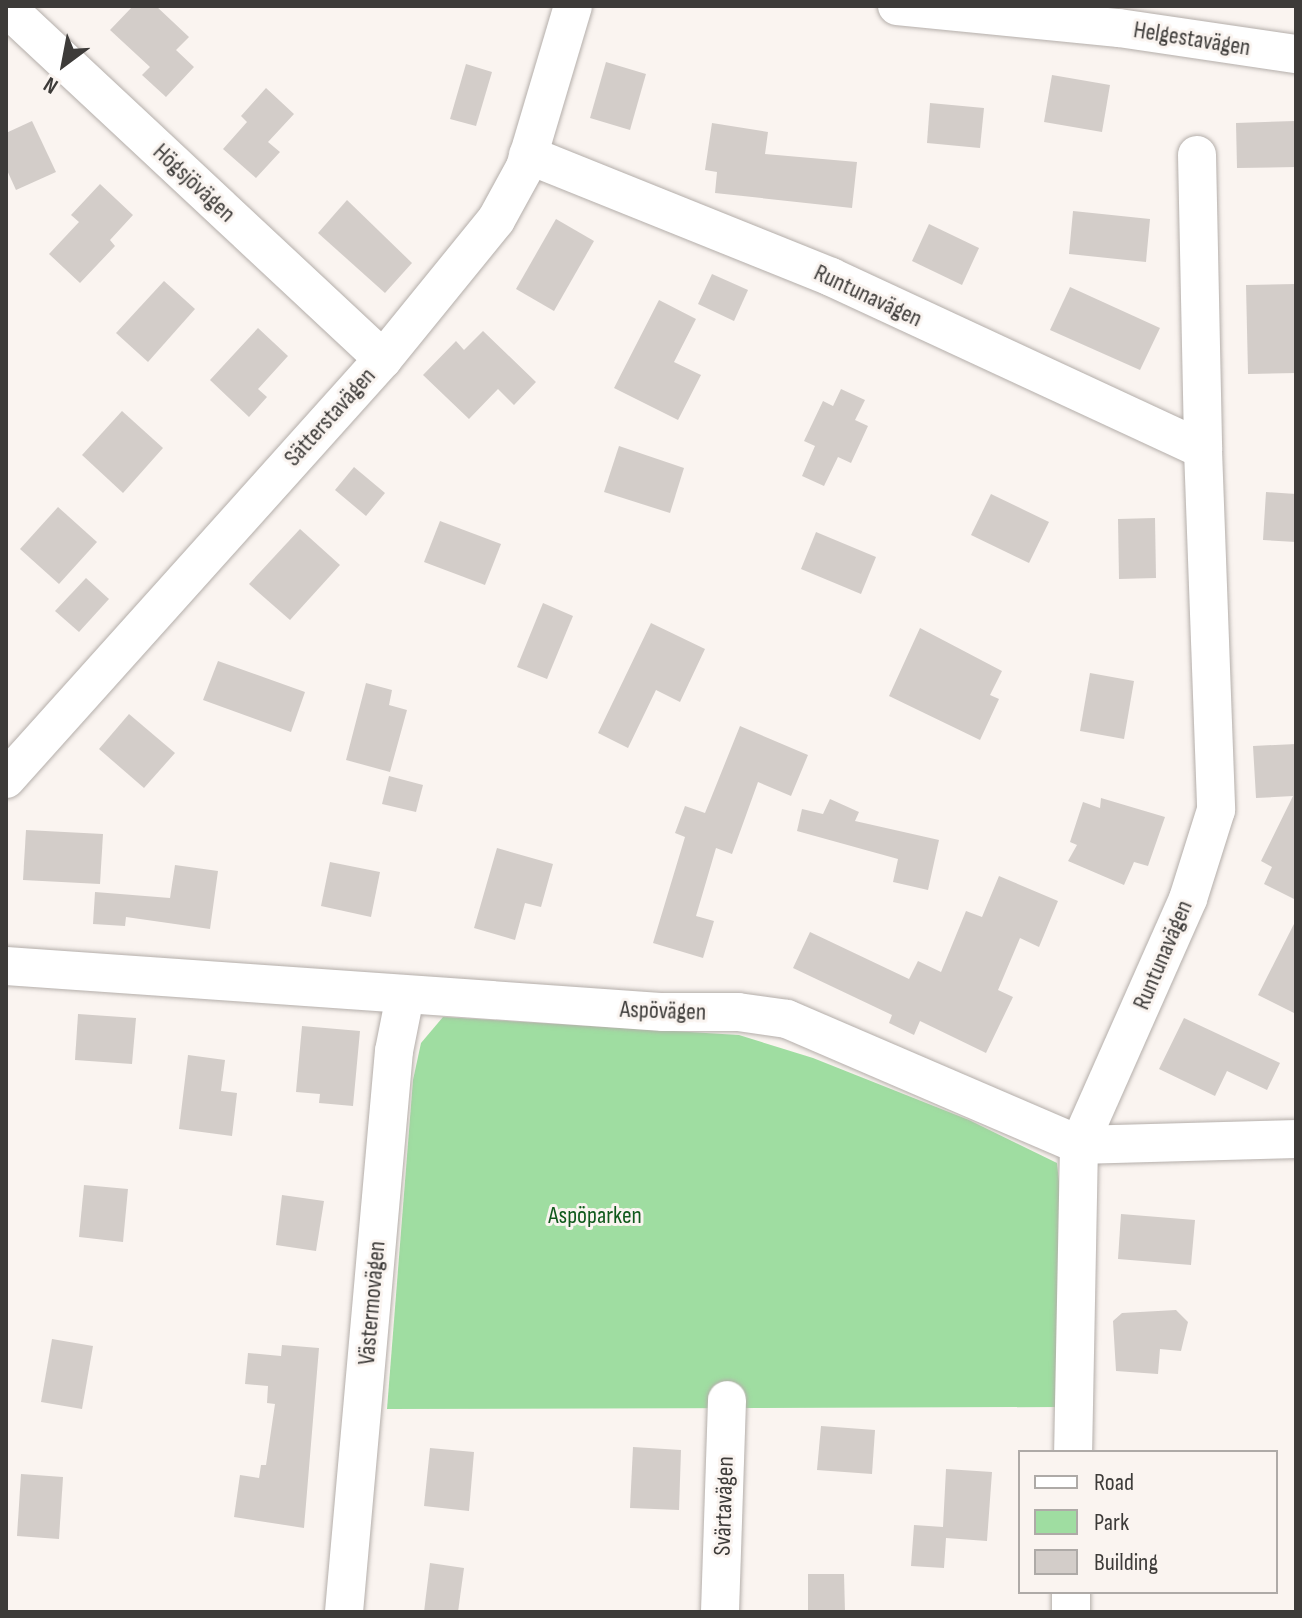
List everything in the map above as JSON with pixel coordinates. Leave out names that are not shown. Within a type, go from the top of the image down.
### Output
[{"type":"street","name":"Sätterstavägen","points":[[6,779],[383,359],[496,220],[528,155],[573,6]]},
{"type":"street","name":"Helgestavägen","points":[[897,6],[1119,17],[1296,54]]},
{"type":"street","name":"Högsjövägen","points":[[6,7],[383,359]]},
{"type":"street","name":"Runtunavägen","points":[[528,155],[831,277],[1203,450]]},
{"type":"street","name":"Runtunavägen","points":[[1073,1450],[1079,1145],[1188,899],[1216,810],[1203,450],[1197,155]]},
{"type":"street","name":"Aspövägen","points":[[6,966],[405,996],[787,1019],[1079,1145],[1296,1139]]},
{"type":"street","name":"Västermovägen","points":[[344,1612],[394,1051],[405,996]]},
{"type":"street","name":"Svärtavägen","points":[[720,1612],[727,1400]]},
{"type":"green space","name":"Aspöparken","points":[[443,1017],[739,1035],[813,1058],[969,1120],[1057,1163],[1062,1211],[1058,1407],[387,1409],[413,1080],[421,1043]]},
{"type":"building","points":[[133,6],[156,6],[189,37],[176,50],[194,67],[166,97],[142,75],[150,67],[110,30]]},
{"type":"building","points":[[606,62],[646,74],[630,130],[590,118]]},
{"type":"building","points":[[466,64],[492,72],[476,126],[450,119]]},
{"type":"building","points":[[1052,75],[1110,85],[1102,132],[1044,122]]},
{"type":"building","points":[[266,88],[294,114],[268,142],[280,152],[256,178],[223,149],[247,122],[241,116]]},
{"type":"building","points":[[930,103],[984,108],[980,148],[927,143]]},
{"type":"building","points":[[32,121],[56,172],[16,190],[6,168],[6,133]]},
{"type":"building","points":[[1295,121],[1296,167],[1237,168],[1236,123]]},
{"type":"building","points":[[712,123],[768,132],[765,154],[857,162],[852,208],[715,193],[717,172],[705,170]]},
{"type":"building","points":[[100,184],[133,215],[110,240],[115,246],[80,283],[49,254],[79,222],[71,215]]},
{"type":"building","points":[[347,200],[412,263],[385,293],[318,233]]},
{"type":"building","points":[[1073,211],[1150,219],[1146,262],[1069,254]]},
{"type":"building","points":[[556,219],[594,241],[554,311],[516,289]]},
{"type":"building","points":[[929,224],[979,248],[962,285],[912,261]]},
{"type":"building","points":[[712,274],[748,290],[734,321],[698,304]]},
{"type":"building","points":[[164,281],[195,309],[148,362],[116,333]]},
{"type":"building","points":[[1296,284],[1296,373],[1248,374],[1246,285]]},
{"type":"building","points":[[1070,287],[1160,328],[1140,370],[1050,330]]},
{"type":"building","points":[[659,300],[696,319],[674,362],[701,375],[678,420],[614,388]]},
{"type":"building","points":[[258,328],[288,356],[258,389],[267,397],[249,417],[210,380]]},
{"type":"building","points":[[483,331],[536,382],[514,405],[498,389],[469,419],[423,375],[456,341],[464,350]]},
{"type":"building","points":[[841,389],[865,400],[855,420],[868,426],[851,463],[838,457],[824,486],[802,476],[815,446],[804,441],[823,401],[833,406]]},
{"type":"building","points":[[122,411],[163,448],[123,493],[82,455]]},
{"type":"building","points":[[619,446],[684,468],[670,513],[604,492]]},
{"type":"building","points":[[354,467],[385,493],[366,516],[335,490]]},
{"type":"building","points":[[1266,492],[1296,494],[1296,542],[1263,540]]},
{"type":"building","points":[[991,494],[1049,522],[1029,563],[971,535]]},
{"type":"building","points":[[58,507],[97,542],[59,584],[20,549]]},
{"type":"building","points":[[1155,518],[1156,578],[1119,579],[1118,519]]},
{"type":"building","points":[[440,521],[501,544],[485,585],[424,562]]},
{"type":"building","points":[[300,529],[340,565],[290,620],[249,584]]},
{"type":"building","points":[[816,532],[876,557],[861,594],[801,569]]},
{"type":"building","points":[[86,578],[109,599],[79,632],[55,611]]},
{"type":"building","points":[[543,603],[573,616],[547,679],[517,667]]},
{"type":"building","points":[[651,623],[705,649],[680,702],[656,690],[628,748],[598,733]]},
{"type":"building","points":[[920,628],[1002,671],[990,695],[999,699],[980,740],[889,696]]},
{"type":"building","points":[[218,661],[305,692],[291,732],[203,700]]},
{"type":"building","points":[[1090,673],[1134,681],[1124,739],[1080,731]]},
{"type":"building","points":[[366,683],[392,690],[389,705],[407,710],[390,772],[346,760]]},
{"type":"building","points":[[129,714],[175,753],[144,788],[99,749]]},
{"type":"building","points":[[740,726],[808,755],[791,796],[758,782],[732,854],[716,848],[696,916],[714,921],[703,958],[653,943],[685,837],[675,833],[685,806],[705,813]]},
{"type":"building","points":[[1296,744],[1296,900],[1264,884],[1272,867],[1261,861],[1293,796],[1256,798],[1253,746]]},
{"type":"building","points":[[389,776],[423,785],[416,812],[382,804]]},
{"type":"building","points":[[1101,798],[1165,817],[1148,866],[1134,862],[1124,885],[1068,861],[1077,845],[1070,842],[1083,802],[1100,808]]},
{"type":"building","points":[[830,799],[859,812],[855,821],[939,840],[928,890],[893,882],[898,859],[797,831],[802,809],[823,814]]},
{"type":"building","points":[[26,830],[103,834],[100,884],[23,880]]},
{"type":"building","points":[[497,848],[553,864],[541,907],[525,903],[515,940],[474,928]]},
{"type":"building","points":[[330,862],[380,872],[371,917],[321,906]]},
{"type":"building","points":[[175,865],[218,871],[210,929],[126,917],[125,926],[93,924],[95,892],[170,898]]},
{"type":"building","points":[[999,876],[1058,901],[1039,947],[1020,938],[998,990],[1013,997],[986,1053],[920,1021],[914,1035],[889,1023],[892,1015],[793,968],[810,932],[909,979],[918,961],[941,972],[966,911],[982,917]]},
{"type":"building","points":[[1296,920],[1296,1014],[1258,995]]},
{"type":"building","points":[[78,1014],[136,1018],[132,1064],[75,1060]]},
{"type":"building","points":[[1184,1018],[1280,1063],[1267,1090],[1227,1071],[1215,1096],[1159,1069]]},
{"type":"building","points":[[302,1026],[360,1031],[353,1106],[319,1103],[320,1094],[296,1092]]},
{"type":"building","points":[[188,1055],[225,1060],[221,1091],[237,1093],[232,1136],[179,1129]]},
{"type":"building","points":[[84,1185],[128,1189],[123,1242],[79,1237]]},
{"type":"building","points":[[282,1195],[324,1201],[316,1251],[276,1245]]},
{"type":"building","points":[[1121,1214],[1195,1220],[1191,1265],[1118,1259]]},
{"type":"building","points":[[1176,1310],[1188,1322],[1181,1351],[1160,1349],[1158,1374],[1116,1371],[1113,1321],[1122,1313]]},
{"type":"building","points":[[52,1339],[93,1346],[82,1409],[41,1402]]},
{"type":"building","points":[[282,1345],[319,1348],[304,1528],[234,1517],[240,1475],[259,1478],[261,1465],[266,1465],[275,1404],[267,1403],[268,1386],[245,1384],[248,1353],[281,1356]]},
{"type":"building","points":[[821,1426],[875,1430],[872,1474],[817,1470]]},
{"type":"building","points":[[633,1447],[681,1450],[679,1510],[630,1508]]},
{"type":"building","points":[[430,1448],[474,1452],[469,1511],[424,1506]]},
{"type":"building","points":[[946,1469],[992,1472],[987,1541],[946,1538],[944,1568],[911,1566],[914,1525],[943,1527]]},
{"type":"building","points":[[21,1474],[63,1477],[59,1539],[17,1536]]},
{"type":"building","points":[[430,1563],[464,1568],[458,1612],[424,1612]]},
{"type":"building","points":[[808,1574],[844,1574],[845,1612],[808,1612]]}]
